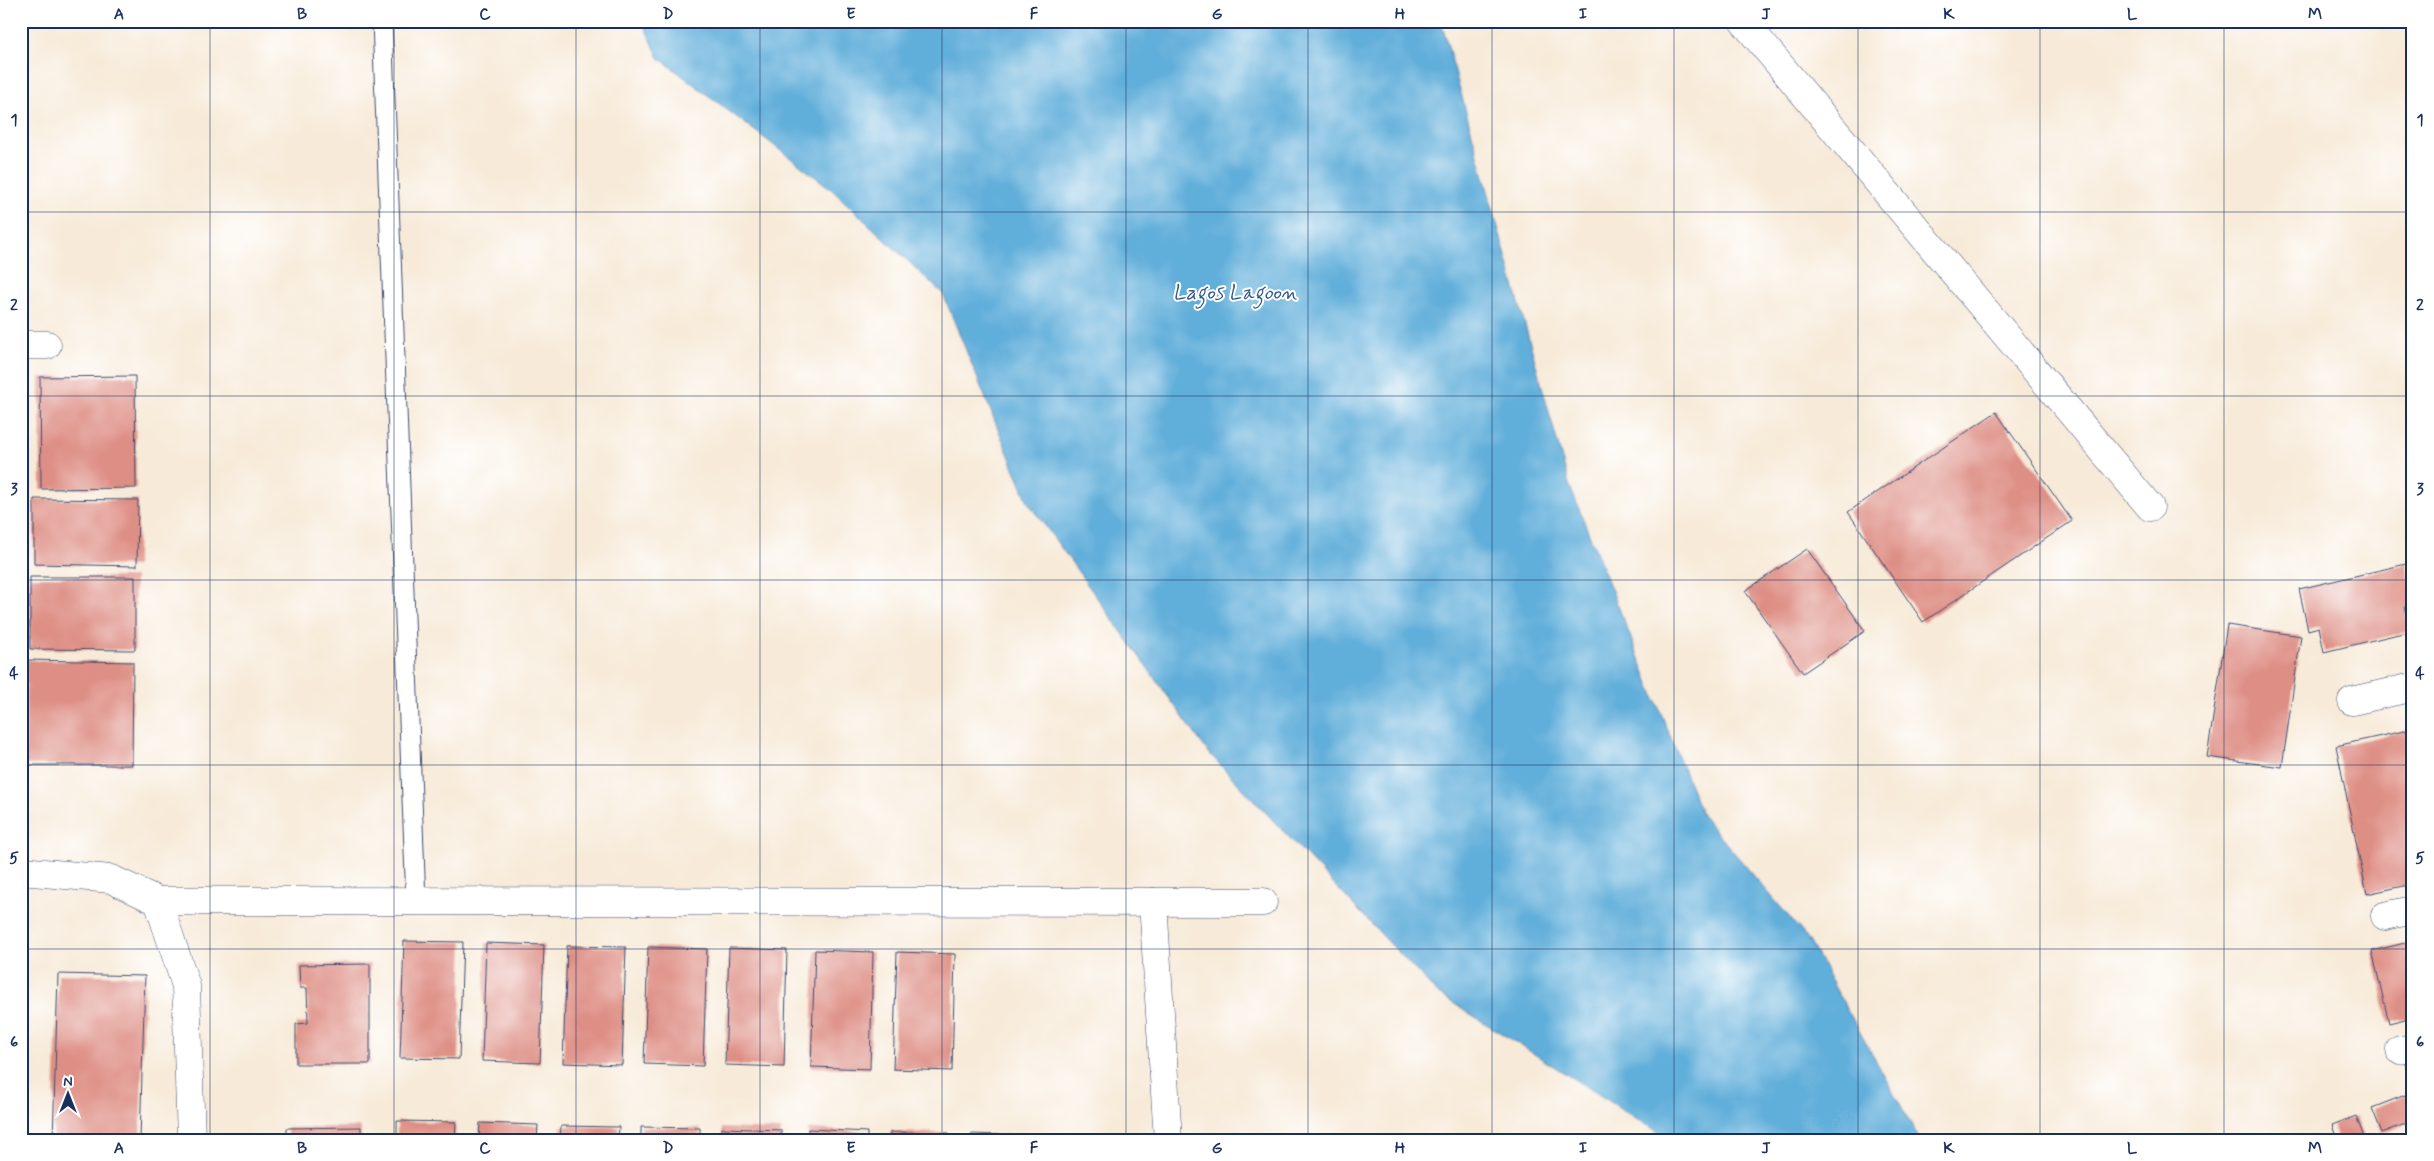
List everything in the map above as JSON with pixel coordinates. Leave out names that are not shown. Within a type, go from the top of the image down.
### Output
[{"type":"street","points":[[1743,21],[2150,507]]},
{"type":"street","points":[[2352,701],[2413,687]]},
{"type":"street","points":[[21,871],[111,879],[158,901],[1263,902]]},
{"type":"street","points":[[158,901],[186,986],[191,1140]]},
{"type":"street","points":[[1153,902],[1168,1140]]},
{"type":"street","points":[[2385,916],[2413,910]]},
{"type":"lane","points":[[382,21],[416,902]]},
{"type":"water","name":"Lagos Lagoon","points":[[642,21],[1441,21],[1569,484],[1702,815],[1808,939],[1920,1140],[1671,1140],[1437,993],[1208,752],[1028,502],[943,294],[830,188],[659,58]]},
{"type":"building","points":[[135,376],[136,488],[41,489],[40,377]]},
{"type":"building","points":[[1996,412],[2072,521],[1923,622],[1848,512]]},
{"type":"building","points":[[34,499],[138,500],[137,566],[34,564]]},
{"type":"building","points":[[1807,549],[1865,631],[1803,673],[1745,591]]},
{"type":"building","points":[[2406,564],[2413,591],[2413,605],[2405,607],[2411,631],[2324,652],[2319,627],[2308,630],[2299,589]]},
{"type":"building","points":[[30,577],[135,577],[135,650],[30,649]]},
{"type":"building","points":[[2227,625],[2301,636],[2282,767],[2207,757]]},
{"type":"building","points":[[26,660],[133,662],[132,765],[25,765]]},
{"type":"building","points":[[2413,729],[2413,884],[2367,894],[2336,746]]},
{"type":"building","points":[[404,941],[463,942],[459,1059],[400,1058]]},
{"type":"building","points":[[2413,941],[2413,1017],[2389,1023],[2372,951]]},
{"type":"building","points":[[486,943],[544,945],[540,1063],[482,1061]]},
{"type":"building","points":[[567,946],[626,947],[622,1065],[563,1063]]},
{"type":"building","points":[[648,947],[707,949],[703,1066],[644,1064]]},
{"type":"building","points":[[729,948],[787,950],[784,1067],[725,1065]]},
{"type":"building","points":[[815,950],[873,952],[870,1069],[811,1067]]},
{"type":"building","points":[[897,952],[955,954],[952,1071],[893,1069]]},
{"type":"building","points":[[370,964],[370,1064],[296,1064],[296,1024],[308,1023],[307,988],[300,988],[299,965]]},
{"type":"building","points":[[58,974],[145,976],[140,1140],[53,1140]]},
{"type":"building","points":[[2413,1061],[2413,1086],[2412,1086],[2406,1063]]},
{"type":"building","points":[[2413,1092],[2413,1121],[2382,1133],[2372,1108]]},
{"type":"building","points":[[2356,1116],[2365,1140],[2337,1140],[2332,1125]]},
{"type":"building","points":[[397,1121],[456,1122],[455,1140],[397,1140]]},
{"type":"building","points":[[480,1123],[538,1125],[537,1140],[479,1140]]},
{"type":"building","points":[[561,1126],[619,1127],[618,1140],[560,1140]]},
{"type":"building","points":[[361,1127],[361,1140],[287,1140],[287,1128]]},
{"type":"building","points":[[641,1127],[700,1128],[700,1140],[641,1140]]},
{"type":"building","points":[[722,1128],[781,1130],[781,1140],[722,1140]]},
{"type":"building","points":[[808,1129],[867,1132],[867,1140],[808,1140]]},
{"type":"building","points":[[890,1132],[949,1133],[949,1140],[890,1140]]},
{"type":"building","points":[[971,1134],[1030,1136],[1030,1140],[971,1140]]}]
